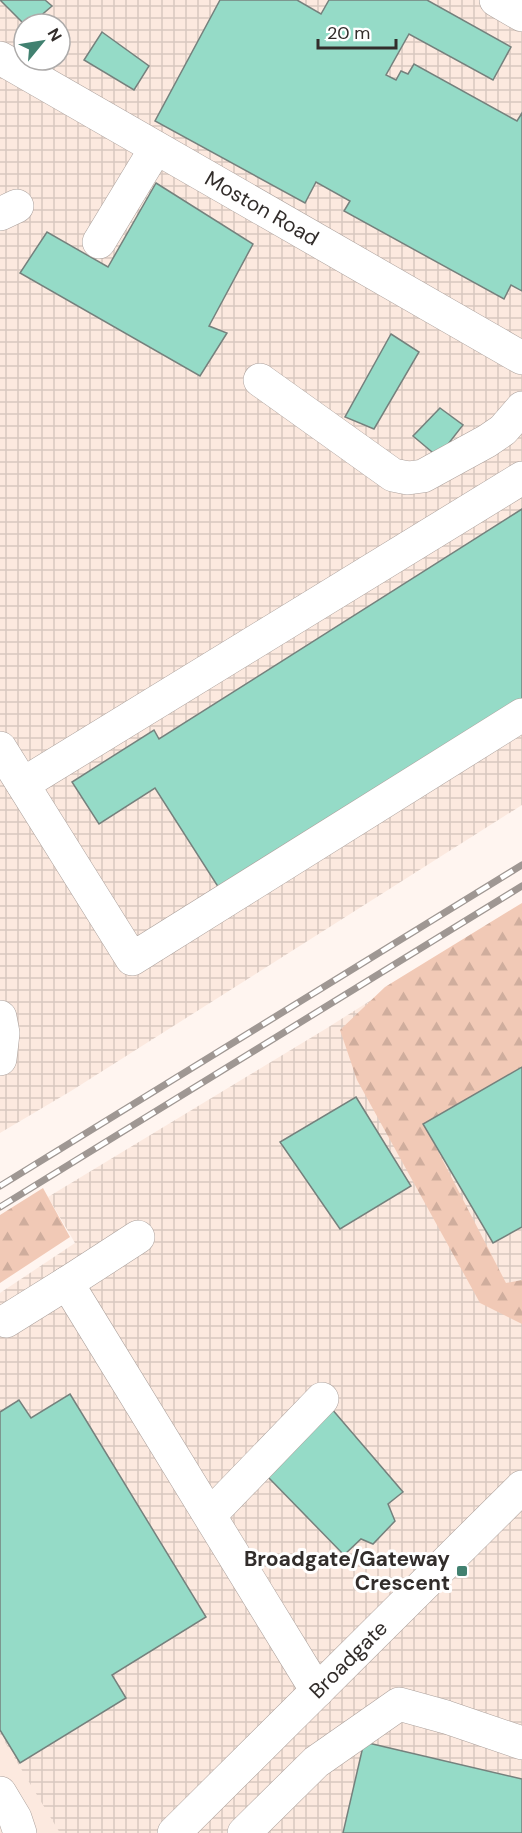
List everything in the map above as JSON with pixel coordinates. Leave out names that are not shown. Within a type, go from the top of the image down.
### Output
[{"type":"street","points":[[496,0],[522,15]]},
{"type":"street","name":"Moston Road","points":[[0,58],[522,358]]},
{"type":"street","points":[[99,242],[156,148]]},
{"type":"street","points":[[260,380],[393,475],[408,478],[423,476],[487,441],[503,430],[522,408]]},
{"type":"street","points":[[22,784],[522,478]]},
{"type":"street","points":[[0,748],[132,959],[522,715]]},
{"type":"street","points":[[0,1017],[3,1033],[0,1059]]},
{"type":"street","points":[[6,1321],[138,1237]]},
{"type":"street","points":[[67,1283],[317,1691]]},
{"type":"street","points":[[210,1515],[322,1399]]},
{"type":"street","name":"Broadgate","points":[[174,1833],[522,1487]]},
{"type":"street","points":[[244,1833],[316,1762],[399,1704],[522,1743]]},
{"type":"street","points":[[0,1793],[15,1818],[20,1833]]},
{"type":"shaded area","points":[[0,0],[522,0],[522,805],[71,1091],[0,1133]]},
{"type":"shaded area","points":[[522,905],[522,1833],[60,1833],[0,1734],[0,1293],[75,1243],[48,1197],[327,1028]]},
{"type":"shaded area","points":[[0,1731],[61,1833],[0,1833]]},
{"type":"green space","points":[[522,903],[522,1067],[424,1124],[506,1283],[522,1280],[522,1324],[480,1303],[357,1080],[340,1030],[385,987]]},
{"type":"green space","points":[[43,1188],[70,1237],[0,1283],[0,1215]]},
{"type":"building","points":[[0,0],[45,0],[52,6],[45,12],[12,12]]},
{"type":"building","points":[[220,0],[297,0],[321,14],[329,0],[427,0],[511,47],[493,80],[409,34],[386,75],[396,80],[401,71],[408,74],[414,64],[517,121],[522,113],[522,291],[511,285],[504,299],[344,211],[350,201],[316,182],[305,203],[155,121]]},
{"type":"building","points":[[102,32],[149,66],[134,90],[84,60]]},
{"type":"building","points":[[156,183],[253,244],[209,326],[227,333],[200,376],[20,273],[47,232],[108,267]]},
{"type":"building","points":[[391,334],[419,352],[374,429],[345,417]]},
{"type":"building","points":[[440,408],[463,425],[438,457],[413,436]]},
{"type":"building","points":[[522,509],[522,706],[224,896],[155,788],[99,824],[72,782],[154,730],[159,739]]},
{"type":"building","points":[[522,1067],[522,1227],[493,1243],[423,1124]]},
{"type":"building","points":[[356,1097],[411,1186],[340,1229],[280,1142]]},
{"type":"building","points":[[70,1394],[206,1617],[112,1675],[126,1698],[20,1763],[0,1730],[0,1412],[19,1400],[31,1418]]},
{"type":"building","points":[[331,1408],[403,1492],[388,1504],[395,1521],[373,1544],[361,1539],[344,1555],[268,1477]]},
{"type":"building","points":[[364,1742],[522,1779],[522,1833],[343,1833]]},
{"type":"railway","points":[[0,1186],[522,865]]},
{"type":"railway","points":[[0,1207],[522,886]]},
{"type":"place","name":"Broadgate/Gateway Crescent","points":[[462,1571]]}]
